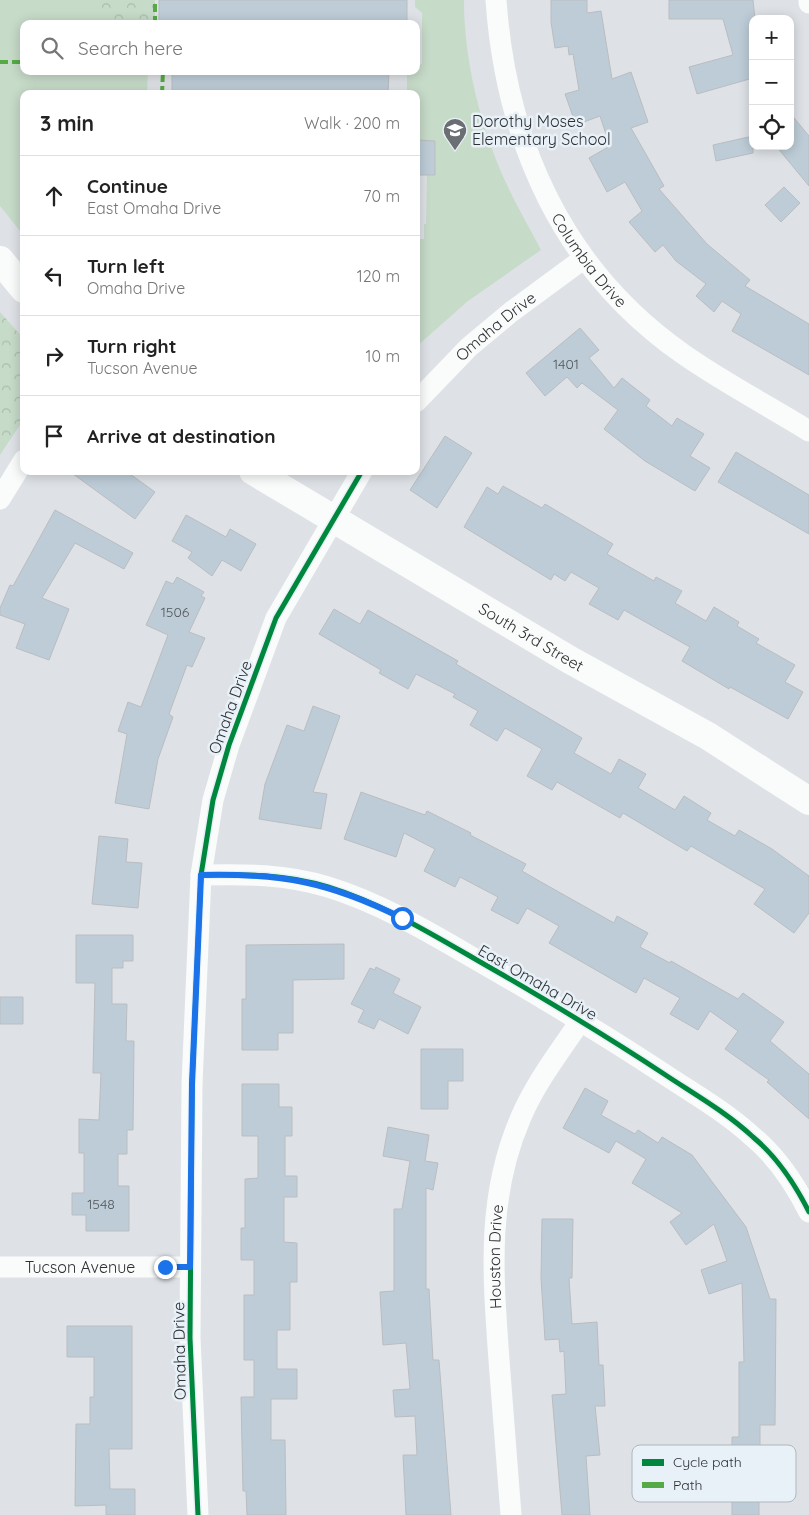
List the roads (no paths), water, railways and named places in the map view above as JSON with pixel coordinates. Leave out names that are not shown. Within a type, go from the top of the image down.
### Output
[{"type":"street","name":"Columbia Drive","points":[[496,0],[499,39],[517,122],[546,196],[583,259],[631,311],[684,354],[809,431]]},
{"type":"street","name":"Omaha Drive","points":[[420,398],[468,347],[511,312],[583,259]]},
{"type":"street","points":[[0,260],[20,284]]},
{"type":"street","points":[[0,499],[20,466]]},
{"type":"street","name":"South 3rd Street","points":[[260,475],[570,660],[708,736],[809,801]]},
{"type":"street","name":"Omaha Drive","points":[[198,1515],[190,1338],[190,1267],[192,1084],[201,875],[213,800],[229,744],[276,618],[360,475]]},
{"type":"street","name":"East Omaha Drive","points":[[201,875],[244,874],[285,877],[326,886],[365,900],[402,918],[581,1020],[726,1114],[754,1137],[780,1164],[809,1212]]},
{"type":"street","name":"Houston Drive","points":[[511,1515],[494,1283],[493,1241],[497,1199],[506,1158],[520,1118],[530,1098],[581,1020]]},
{"type":"street","name":"Tucson Avenue","points":[[0,1267],[190,1267]]},
{"type":"place","name":"Dorothy Moses Elementary School","points":[[455,151]]}]
